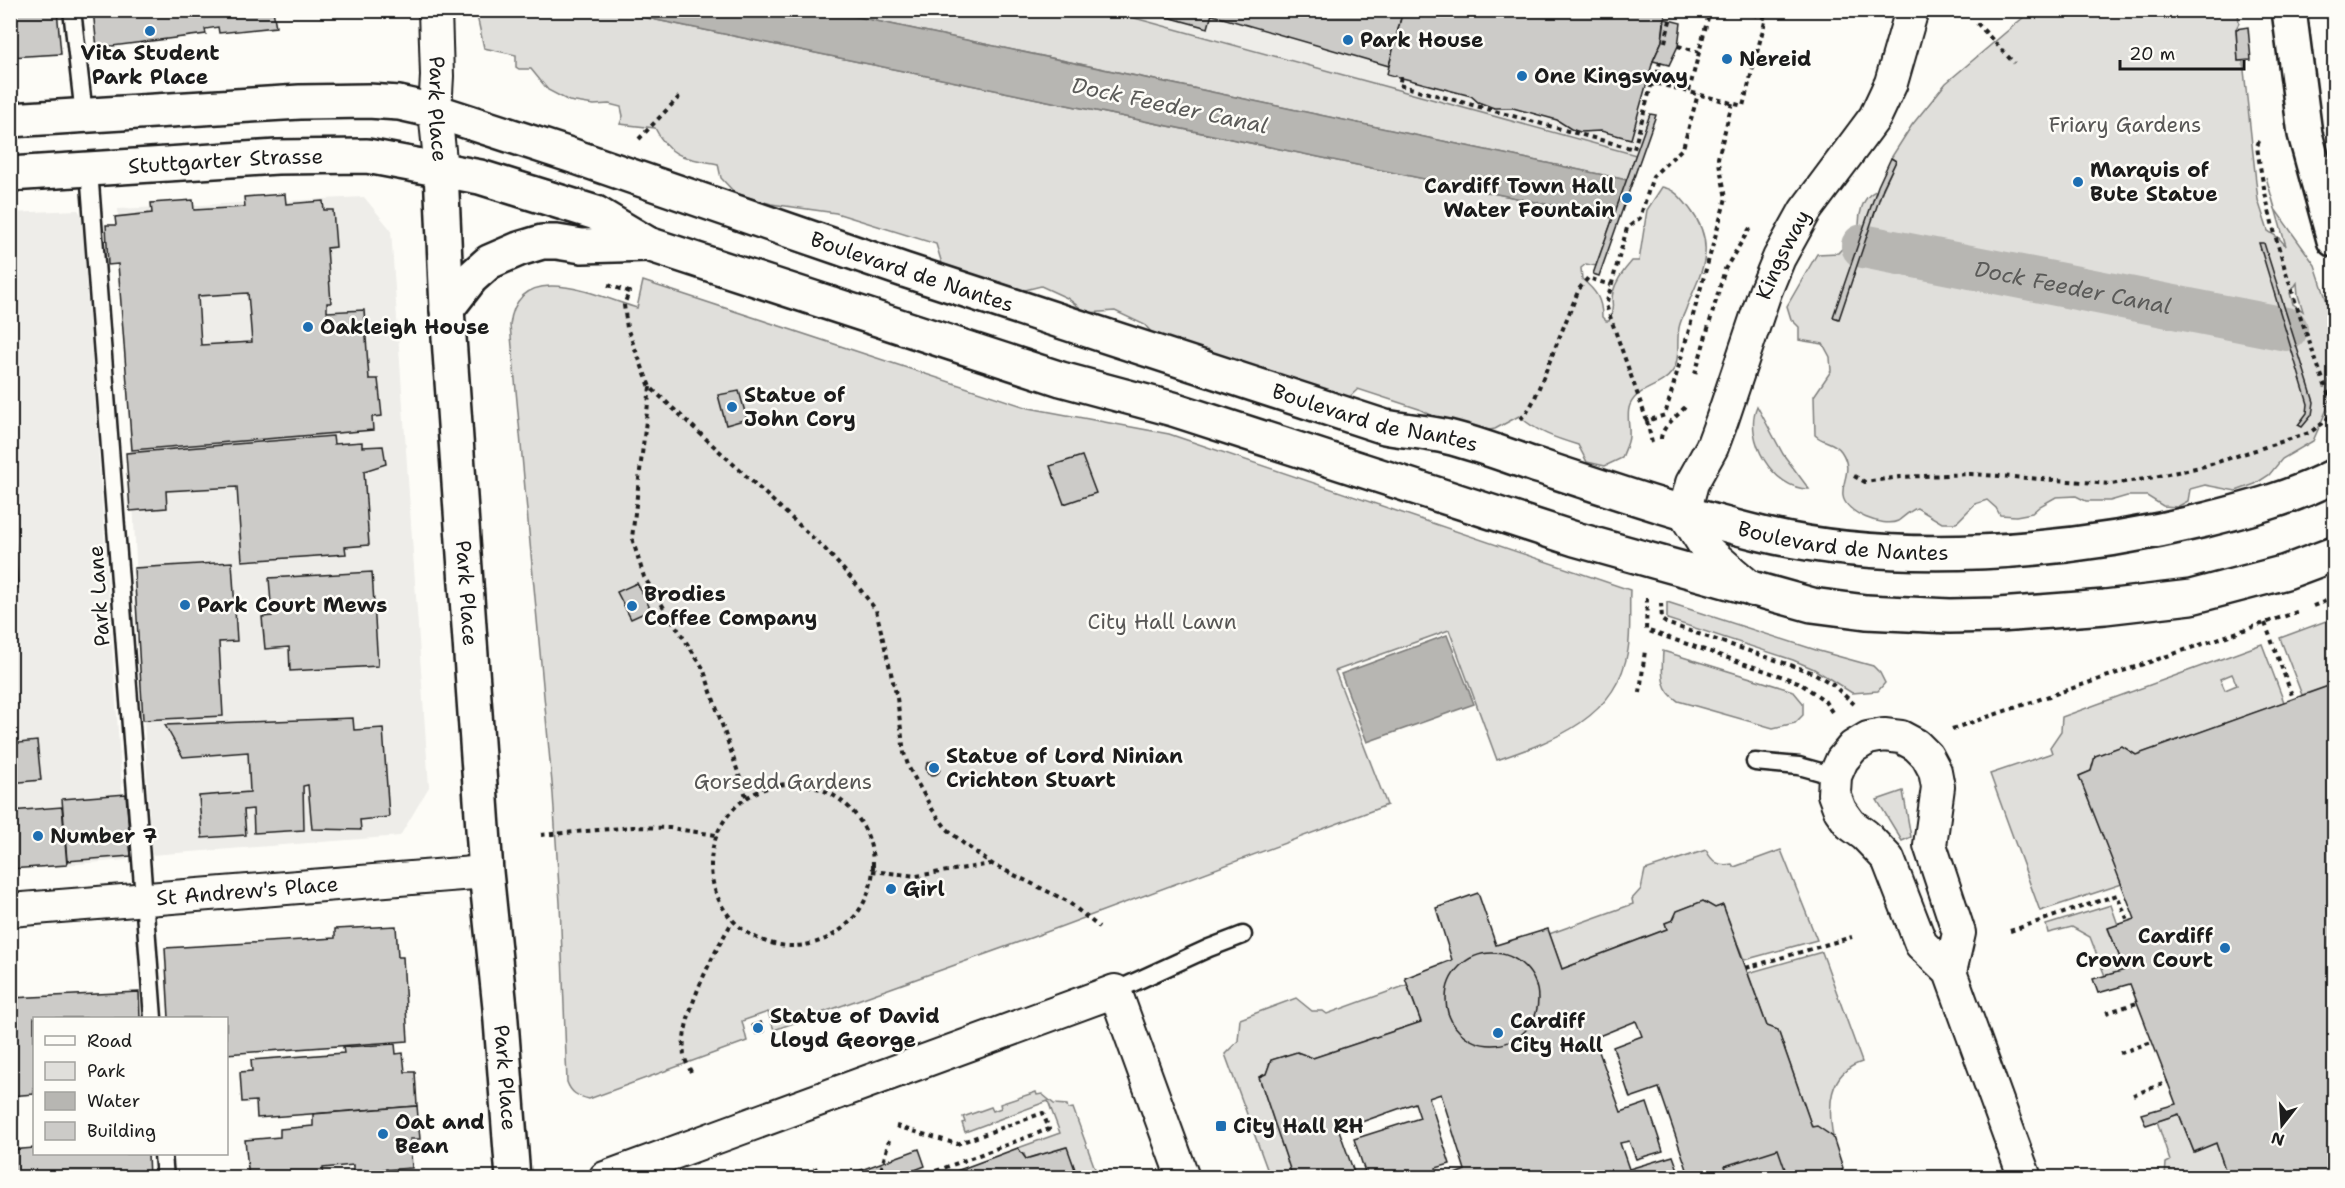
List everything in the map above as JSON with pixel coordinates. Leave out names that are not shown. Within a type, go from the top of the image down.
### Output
[{"type":"main road","points":[[2289,10],[2305,134],[2334,240]]},
{"type":"main road","points":[[10,120],[368,100],[399,103],[435,111]]},
{"type":"main road","name":"Boulevard de Nantes","points":[[435,111],[586,160],[904,270],[1385,428],[1448,437],[1684,513],[1763,534],[1818,545],[1881,550],[1998,551],[2115,539],[2230,513],[2296,493],[2334,476]]},
{"type":"main road","name":"Stuttgarter Strasse","points":[[10,174],[277,157],[367,156],[441,170]]},
{"type":"main road","points":[[441,170],[480,177],[596,213],[648,244],[1061,380],[1173,409],[1575,539],[1812,605],[1866,612],[1950,616],[1999,615],[2105,607],[2191,597],[2286,572],[2334,554]]},
{"type":"main road","name":"Park Place","points":[[441,170],[447,309],[486,872],[500,1008],[513,1178]]},
{"type":"main road","points":[[447,309],[471,278],[489,262],[519,249],[542,242],[582,246],[648,244]]},
{"type":"street","name":"Park Place","points":[[435,10],[437,76],[435,111],[441,170]]},
{"type":"street","name":"Kingsway","points":[[1684,513],[1692,483],[1712,447],[1765,292],[1779,258],[1805,211],[1875,117],[1892,83],[1912,10]]},
{"type":"street","points":[[1684,513],[1708,551],[1753,590]]},
{"type":"street","points":[[1950,972],[1959,933],[1930,845],[1938,787],[1935,771],[1928,756],[1916,745],[1901,737],[1884,735],[1868,738],[1853,747],[1842,760],[1835,776],[1834,794],[1840,810],[1850,824],[1865,835],[1888,859],[1921,944],[1950,972],[2025,1178]]},
{"type":"street","name":"St Andrew's Place","points":[[10,910],[486,872]]},
{"type":"street","points":[[605,1178],[1115,992],[1184,1178]]},
{"type":"lane","points":[[72,10],[84,115]]},
{"type":"lane","name":"Park Lane","points":[[89,170],[153,1017]]},
{"type":"lane","points":[[1755,762],[1799,766],[1835,776]]},
{"type":"lane","points":[[1115,992],[1209,948],[1243,935]]},
{"type":"lane","points":[[163,1155],[165,1178]]},
{"type":"path","points":[[1665,42],[1671,16],[1680,10]]},
{"type":"path","points":[[1689,91],[1710,10]]},
{"type":"path","points":[[1654,83],[1743,106],[1766,18],[1758,13],[1738,10]]},
{"type":"path","points":[[1977,22],[2014,63]]},
{"type":"path","points":[[1678,46],[1699,52]]},
{"type":"path","points":[[1401,77],[1399,85],[1634,149],[1660,62]]},
{"type":"path","points":[[1649,74],[1656,77]]},
{"type":"path","points":[[1652,443],[1647,421],[1606,304],[1627,228],[1640,218],[1653,176],[1683,148],[1698,94]]},
{"type":"path","points":[[634,144],[681,95]]},
{"type":"path","points":[[1647,421],[1665,416],[1726,198],[1718,158],[1732,103]]},
{"type":"path","points":[[1854,476],[1865,482],[1900,477],[1971,474],[2111,484],[2205,466],[2309,434],[2326,421],[2333,407],[2296,305],[2267,207],[2257,146],[2260,139]]},
{"type":"path","points":[[1518,421],[1526,414],[1534,400],[1579,289],[1588,278],[1611,285]]},
{"type":"path","points":[[597,282],[629,292],[624,305],[627,328],[650,387],[825,549],[876,610],[897,698],[901,735],[909,768],[920,791],[946,828],[992,864],[1067,901],[1099,927]]},
{"type":"path","points":[[650,387],[632,538],[644,577],[703,668],[746,796]]},
{"type":"path","points":[[1647,596],[1646,630],[1798,682],[1824,700],[1832,712]]},
{"type":"path","points":[[1952,729],[2334,598]]},
{"type":"path","points":[[1661,600],[1662,620],[1666,623],[1814,673],[1832,684],[1854,703]]},
{"type":"path","points":[[2265,623],[2293,698]]},
{"type":"path","points":[[1640,693],[1645,650]]},
{"type":"path","points":[[789,784],[808,786],[825,791],[843,802],[858,819],[867,836],[872,871],[869,896],[855,919],[834,936],[808,945],[781,946],[755,938],[733,921],[717,899],[710,873],[712,846],[725,817],[746,796],[789,784]]},
{"type":"path","points":[[541,835],[633,827],[670,828],[716,835]]},
{"type":"path","points":[[872,871],[916,876],[992,864]]},
{"type":"path","points":[[2010,931],[2117,895],[2128,921]]},
{"type":"path","points":[[691,1072],[684,1055],[689,1019],[698,989],[718,945],[733,921]]},
{"type":"path","points":[[1746,968],[1852,938]]},
{"type":"path","points":[[2106,1013],[2137,1003]]},
{"type":"path","points":[[2120,1053],[2152,1042]]},
{"type":"path","points":[[2133,1095],[2168,1082]]},
{"type":"path","points":[[896,1126],[957,1144],[1043,1113],[1049,1129],[917,1178]]},
{"type":"path","points":[[879,1178],[889,1140]]},
{"type":"path","points":[[815,1167],[819,1178]]},
{"type":"shaded area","name":"One Kingsway","points":[[1670,10],[1665,13],[1665,19],[1681,23],[1678,46],[1669,65],[1653,61],[1638,112],[1650,115],[1636,155],[1109,11]]},
{"type":"shaded area","points":[[364,197],[391,230],[429,787],[400,836],[151,855],[118,209]]},
{"type":"shaded area","points":[[78,210],[82,216],[127,860],[11,869],[10,213]]},
{"type":"green space","points":[[476,11],[613,11],[1613,218],[1596,266],[1586,264],[1581,268],[1582,279],[1597,296],[1601,305],[1602,317],[1606,321],[1609,321],[1611,316],[1613,292],[1618,279],[1632,261],[1639,261],[1647,210],[1662,187],[1678,195],[1698,222],[1703,234],[1705,257],[1680,325],[1675,367],[1662,381],[1638,394],[1634,399],[1628,412],[1629,439],[1622,458],[1605,466],[1587,462],[1578,445],[1547,434],[1519,416],[1495,429],[1473,433],[1419,409],[1358,389],[1341,405],[1223,367],[1208,349],[1192,353],[1166,349],[1145,325],[1115,311],[1087,313],[1067,298],[1041,286],[1013,293],[943,267],[936,244],[836,213],[771,204],[735,193],[721,178],[718,164],[688,158],[673,151],[655,128],[620,124],[623,116],[621,107],[569,101],[548,90],[531,69],[516,67],[516,55],[484,48]]},
{"type":"green space","points":[[829,11],[1109,11],[1636,155],[1627,180]]},
{"type":"green space","name":"Friary Gardens","points":[[2031,11],[2238,11],[2239,23],[2236,29],[2238,61],[2243,61],[2258,200],[2268,231],[2286,246],[2275,210],[2315,265],[2334,323],[2334,393],[2329,379],[2327,409],[2313,441],[2282,459],[2269,475],[2255,484],[2236,491],[2205,485],[2190,489],[2188,501],[2177,507],[2163,506],[2147,496],[2127,496],[2110,501],[2086,501],[2076,496],[2056,497],[2032,513],[2016,516],[2000,515],[1987,500],[1975,504],[1956,523],[1942,523],[1917,508],[1891,523],[1875,521],[1850,508],[1843,496],[1847,470],[1845,458],[1838,448],[1815,435],[1814,396],[1831,371],[1830,357],[1823,344],[1799,340],[1799,327],[1791,319],[1787,306],[1817,254],[1838,253],[1851,239],[1860,238],[1860,215],[1865,201],[1875,191],[1883,189],[1896,161],[1891,158],[1912,125],[1946,83]],"holes":[[[2297,283],[2303,311],[2293,304],[2290,293]]]},
{"type":"green space","points":[[643,281],[1029,408],[1169,434],[1630,590],[1629,643],[1622,673],[1611,693],[1580,723],[1540,744],[1497,760],[1449,630],[1335,671],[1387,805],[1033,937],[774,1030],[768,1012],[742,1021],[747,1041],[589,1099],[581,1097],[567,1082],[553,794],[510,325],[516,304],[528,292],[543,287],[562,286],[581,290],[637,308]]},
{"type":"green space","points":[[1757,406],[1783,454],[1809,489],[1796,487],[1784,481],[1764,460],[1754,433]]},
{"type":"green space","points":[[1667,602],[1873,666],[1885,683],[1878,691],[1852,693],[1814,669],[1793,660],[1667,619]]},
{"type":"green space","points":[[2334,618],[2334,684],[2302,695],[2280,638]]},
{"type":"green space","points":[[2262,644],[2284,702],[2136,755],[2122,746],[2095,756],[2091,771],[2079,776],[2122,884],[2040,911],[1990,774],[2052,753],[2050,747],[2061,731],[2062,717]],"holes":[[[2232,674],[2237,685],[2225,690],[2220,679]]]},
{"type":"green space","points":[[1663,651],[1793,691],[1803,703],[1803,715],[1795,723],[1773,728],[1678,701],[1668,691],[1663,679]]},
{"type":"green space","points":[[1903,791],[1911,837],[1902,841],[1877,800]]},
{"type":"green space","points":[[1706,850],[1716,863],[1732,864],[1734,867],[1781,850],[1817,940],[1744,960],[1723,905],[1715,908],[1703,901],[1677,911],[1673,920],[1665,923],[1667,929],[1562,969],[1549,934],[1633,904],[1632,899],[1641,889],[1645,870]]},
{"type":"green space","points":[[2111,905],[2118,925],[2108,929],[2125,970],[2105,976],[2090,937],[2072,927],[2048,933],[2046,925]]},
{"type":"green space","points":[[1822,952],[1862,1062],[1850,1067],[1842,1074],[1832,1093],[1833,1137],[1817,1127],[1812,1127],[1778,1030],[1767,1026],[1748,973]]},
{"type":"green space","points":[[1407,985],[1421,1022],[1313,1058],[1297,1052],[1271,1060],[1266,1074],[1259,1077],[1293,1177],[1270,1177],[1225,1054],[1238,1041],[1240,1019],[1296,998],[1312,1011],[1323,1011],[1327,1014]]},
{"type":"green space","points":[[1036,1092],[1037,1095],[1042,1094],[1054,1104],[1067,1105],[1068,1109],[1073,1108],[1098,1177],[1078,1177],[1066,1147],[1026,1159],[1024,1154],[1021,1155],[1018,1148],[1060,1133],[1048,1101],[965,1132],[963,1117],[991,1107],[993,1111],[1001,1108],[1000,1104]]},
{"type":"green space","points":[[2179,1114],[2194,1152],[2216,1143],[2228,1177],[2165,1177],[2166,1163],[2170,1161],[2157,1121]]},
{"type":"water","points":[[613,11],[829,11],[1627,180],[1613,218]]},
{"type":"water","points":[[1447,635],[1474,704],[1367,742],[1341,674]]},
{"type":"building","points":[[10,10],[57,10],[61,54],[10,57]]},
{"type":"building","name":"Vita Student Park Place","points":[[93,10],[273,10],[276,27],[219,33],[218,27],[205,29],[206,34],[97,48]]},
{"type":"building","points":[[1142,10],[1213,10],[1208,28]]},
{"type":"building","name":"Park House","points":[[1213,10],[1403,10],[1389,66],[1212,15]]},
{"type":"building","name":"One Kingsway","points":[[1403,10],[1670,10],[1665,13],[1662,41],[1653,61],[1631,139],[1601,131],[1580,132],[1557,120],[1513,108],[1494,108],[1478,102],[1471,96],[1387,74]]},
{"type":"building","points":[[1665,19],[1681,23],[1678,46],[1669,65],[1653,61],[1662,41]]},
{"type":"building","points":[[2248,27],[2251,60],[2238,61],[2236,29]]},
{"type":"building","points":[[1650,114],[1656,115],[1599,276],[1593,274]]},
{"type":"building","points":[[1891,158],[1896,161],[1883,188],[1839,319],[1833,317],[1878,186]]},
{"type":"building","name":"Oakleigh House","points":[[285,194],[286,204],[323,201],[324,210],[333,210],[336,247],[327,248],[331,303],[327,303],[327,312],[364,310],[369,379],[378,379],[382,416],[372,417],[373,430],[132,450],[118,264],[108,265],[106,225],[116,225],[115,217],[152,213],[151,203],[193,200],[194,210],[245,207],[244,197]],"holes":[[[248,293],[252,342],[201,345],[198,296]]]},
{"type":"building","points":[[2259,243],[2264,243],[2314,402],[2312,415],[2302,427],[2298,425],[2307,413],[2308,404]]},
{"type":"building","name":"Statue of John Cory","points":[[739,391],[747,419],[726,425],[718,395]]},
{"type":"building","points":[[333,436],[334,444],[362,442],[362,447],[383,446],[386,464],[364,471],[369,545],[345,547],[346,554],[242,561],[237,487],[166,491],[167,508],[130,511],[126,453]]},
{"type":"building","points":[[1082,456],[1096,493],[1064,504],[1050,466]]},
{"type":"building","points":[[10,486],[18,588],[10,588]]},
{"type":"building","name":"Park Court Mews","points":[[232,562],[237,641],[219,642],[223,716],[143,720],[134,568]]},
{"type":"building","points":[[372,572],[378,666],[290,671],[289,647],[265,649],[262,617],[272,616],[269,578]]},
{"type":"building","points":[[637,583],[651,610],[631,619],[617,592]]},
{"type":"building","name":"Cardiff Crown Court","points":[[2334,684],[2334,1178],[2228,1178],[2216,1143],[2194,1152],[2179,1114],[2146,1125],[2141,1114],[2176,1104],[2130,984],[2098,993],[2093,979],[2125,970],[2108,928],[2135,919],[2079,776],[2091,771],[2095,756],[2122,746],[2136,755]]},
{"type":"building","points":[[353,718],[354,730],[383,728],[389,817],[360,820],[361,830],[312,829],[308,785],[303,786],[304,830],[254,833],[253,809],[244,810],[246,835],[202,838],[199,796],[250,792],[248,752],[183,757],[165,725]]},
{"type":"building","points":[[37,741],[41,780],[10,783],[10,744]]},
{"type":"building","name":"Statue of Lord Ninian Crichton Stuart","points":[[930,761],[936,761],[940,768],[936,775],[930,775],[926,771],[926,765]]},
{"type":"building","points":[[126,794],[131,856],[67,861],[62,799]]},
{"type":"building","name":"Number 7","points":[[62,807],[67,865],[10,869],[10,811]]},
{"type":"building","name":"Cardiff City Hall","points":[[1478,893],[1496,945],[1548,929],[1562,969],[1667,929],[1665,923],[1673,920],[1677,911],[1703,901],[1715,908],[1723,905],[1767,1026],[1778,1030],[1812,1127],[1817,1126],[1833,1137],[1843,1168],[1839,1178],[1690,1178],[1659,1088],[1630,1098],[1613,1047],[1642,1036],[1636,1021],[1594,1038],[1621,1112],[1647,1103],[1663,1151],[1636,1159],[1629,1141],[1620,1143],[1629,1169],[1673,1156],[1681,1178],[1445,1178],[1465,1170],[1441,1094],[1429,1098],[1450,1164],[1436,1168],[1439,1178],[1367,1178],[1354,1139],[1420,1118],[1415,1103],[1339,1130],[1356,1178],[1293,1178],[1259,1077],[1266,1074],[1271,1060],[1297,1052],[1313,1058],[1421,1022],[1405,978],[1452,960],[1436,908]]},
{"type":"building","points":[[396,926],[398,957],[403,957],[408,1041],[228,1054],[228,1017],[169,1017],[165,948],[335,938],[335,929]]},
{"type":"building","points":[[1492,953],[1509,957],[1524,967],[1534,982],[1538,999],[1534,1016],[1524,1031],[1509,1041],[1492,1045],[1475,1041],[1460,1031],[1450,1016],[1446,999],[1450,982],[1460,967],[1475,957]]},
{"type":"building","points":[[139,992],[140,1017],[33,1017],[33,1094],[10,1096],[10,998]]},
{"type":"building","name":"Statue of David Lloyd George","points":[[761,1022],[764,1032],[756,1034],[752,1025]]},
{"type":"building","points":[[395,1044],[396,1054],[403,1053],[405,1072],[415,1072],[417,1106],[257,1118],[256,1101],[242,1102],[240,1072],[252,1071],[251,1060],[344,1053],[343,1047]]},
{"type":"building","points":[[417,1106],[420,1139],[410,1139],[412,1168],[353,1172],[353,1165],[323,1168],[323,1173],[249,1178],[245,1140],[280,1137],[280,1129],[313,1126],[313,1114]]},
{"type":"building","points":[[1067,1147],[1078,1178],[953,1178],[951,1173],[1018,1148],[1026,1159]]},
{"type":"building","points":[[33,1148],[33,1155],[148,1155],[149,1178],[10,1178],[10,1150]]},
{"type":"building","points":[[919,1149],[925,1166],[895,1178],[839,1178]]},
{"type":"building","points":[[1778,1149],[1788,1178],[1730,1178],[1725,1166]]},
{"type":"building","points":[[387,1169],[388,1178],[371,1178],[371,1171]]},
{"type":"waterway","name":"Dock Feeder Canal","points":[[1863,246],[2286,329]]},
{"type":"place","name":"Vita Student Park Place","points":[[150,31]]},
{"type":"place","name":"Park House","points":[[1348,40]]},
{"type":"place","name":"Nereid","points":[[1727,59]]},
{"type":"place","name":"One Kingsway","points":[[1522,76]]},
{"type":"place","name":"Marquis of Bute Statue","points":[[2078,182]]},
{"type":"place","name":"Cardiff Town Hall Water Fountain","points":[[1627,198]]},
{"type":"place","name":"Oakleigh House","points":[[308,327]]},
{"type":"place","name":"Statue of John Cory","points":[[732,407]]},
{"type":"place","name":"Park Court Mews","points":[[185,605]]},
{"type":"place","name":"Brodies Coffee Company","points":[[632,606]]},
{"type":"place","name":"Statue of Lord Ninian Crichton Stuart","points":[[934,768]]},
{"type":"place","name":"Number 7","points":[[38,836]]},
{"type":"place","name":"Girl","points":[[891,889]]},
{"type":"place","name":"Cardiff Crown Court","points":[[2225,948]]},
{"type":"place","name":"Statue of David Lloyd George","points":[[758,1028]]},
{"type":"place","name":"Cardiff City Hall","points":[[1498,1033]]},
{"type":"place","name":"City Hall RH","points":[[1221,1126]]},
{"type":"place","name":"Oat and Bean","points":[[383,1134]]},
{"type":"park label","name":"City Hall Lawn","points":[[1162,622]]},
{"type":"park label","name":"Gorsedd Gardens","points":[[783,782]]}]
